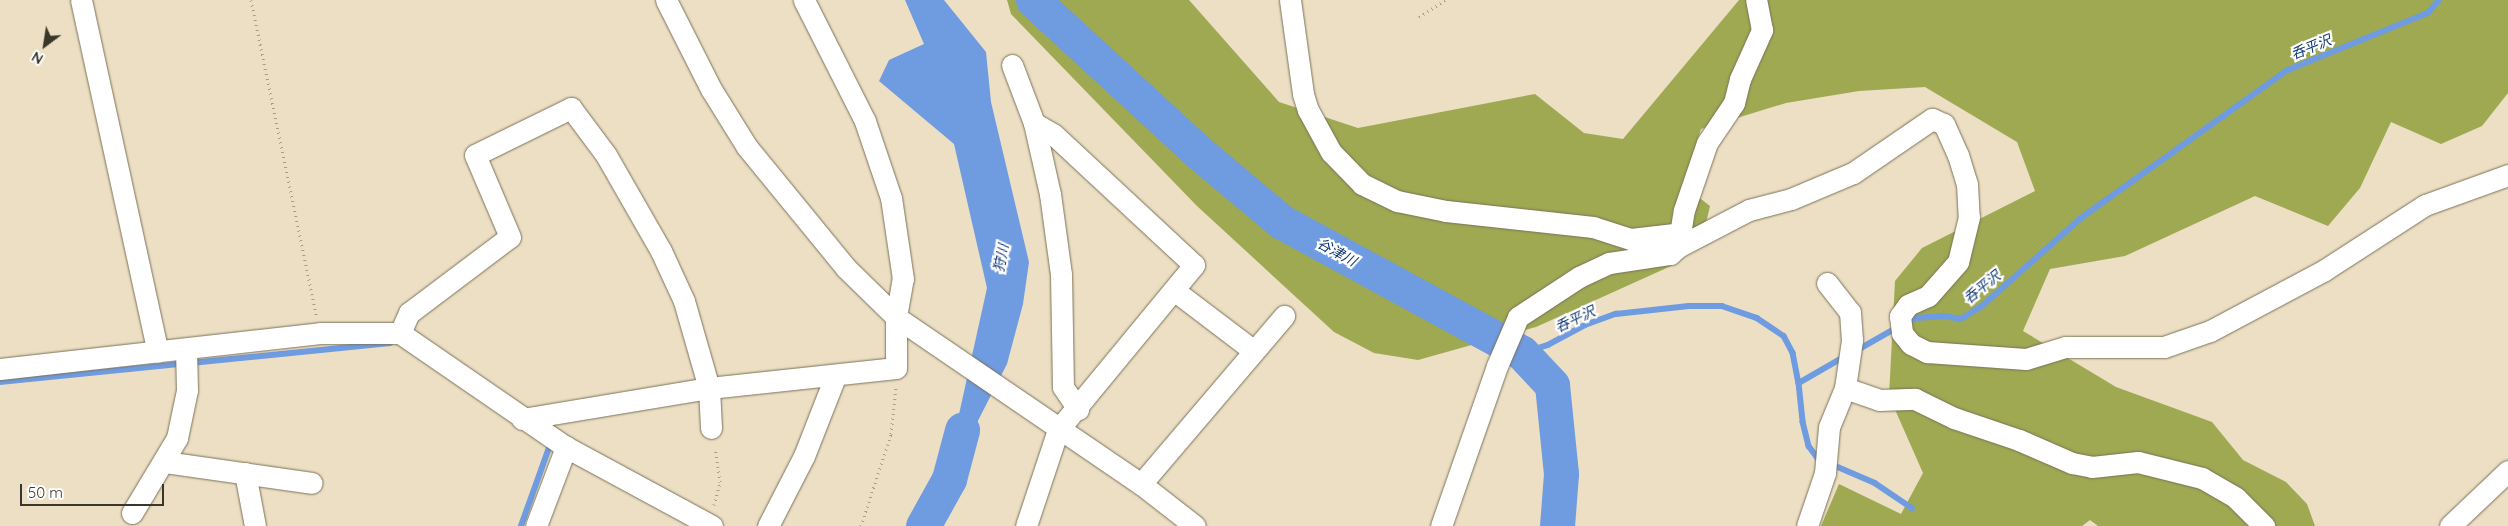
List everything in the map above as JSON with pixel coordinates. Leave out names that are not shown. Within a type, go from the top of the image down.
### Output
[{"type":"street","points":[[81,0],[158,352]]},
{"type":"street","points":[[666,0],[711,89],[747,147],[840,262],[905,323],[1058,430],[1141,484],[1195,526]]},
{"type":"street","points":[[522,419],[709,388],[835,377],[896,368],[905,323],[903,279],[891,198],[865,121],[804,0]]},
{"type":"street","points":[[1290,0],[1303,94],[1308,110],[1331,152],[1362,184],[1397,201],[1446,211],[1593,227],[1631,239],[1681,240],[1749,210],[1791,199],[1853,173],[1932,119],[1944,124],[1958,155],[1967,184],[1970,217],[1958,262],[1928,296],[1908,305],[1900,316],[1902,333],[1911,344],[1927,352],[2026,359],[2065,347],[2164,347],[2210,331],[2322,271],[2425,205],[2508,176]]},
{"type":"street","points":[[1441,526],[1497,366],[1518,317],[1580,277],[1609,262],[1670,254],[1681,240],[1684,210],[1708,142],[1734,103],[1740,79],[1762,30],[1756,0]]},
{"type":"street","points":[[1012,65],[1034,123],[1056,230],[1061,274],[1063,387],[1078,409]]},
{"type":"street","points":[[400,333],[409,313],[510,237],[475,156],[572,108],[606,155],[661,251],[684,301],[709,388],[711,428]]},
{"type":"street","points":[[1026,526],[1058,430],[1078,409],[1175,291],[1194,265],[1053,134],[1034,123]]},
{"type":"street","points":[[1807,526],[1825,473],[1829,427],[1846,388],[1852,340],[1850,312],[1827,283]]},
{"type":"street","points":[[1175,291],[1254,351]]},
{"type":"street","points":[[1141,484],[1284,316]]},
{"type":"street","points":[[0,369],[320,332],[400,333],[522,419],[566,447],[710,525]]},
{"type":"street","points":[[132,513],[165,462],[177,438],[187,390],[186,349]]},
{"type":"street","points":[[768,526],[804,456],[835,377]]},
{"type":"street","points":[[1846,388],[1880,400],[1915,398],[1954,418],[2019,440],[2072,463],[2092,467],[2138,462],[2202,478],[2236,498],[2264,526]]},
{"type":"street","points":[[536,526],[566,447]]},
{"type":"street","points":[[165,462],[312,483]]},
{"type":"street","points":[[2450,526],[2508,471]]},
{"type":"street","points":[[245,472],[255,526]]},
{"type":"path","points":[[250,0],[320,332]]},
{"type":"path","points":[[1419,17],[1445,0]]},
{"type":"path","points":[[861,526],[892,434],[896,368]]},
{"type":"path","points":[[710,525],[720,482],[711,428]]},
{"type":"green space","points":[[1007,0],[1189,0],[1279,102],[1358,128],[1535,94],[1584,133],[1623,139],[1739,0],[2508,0],[2508,93],[2482,126],[2441,144],[2391,122],[2360,188],[2328,226],[2255,196],[2125,256],[2050,269],[2023,331],[2116,387],[2212,422],[2243,460],[2286,482],[2307,504],[2315,526],[2098,526],[2090,520],[2082,526],[1821,526],[1839,484],[1901,514],[1923,473],[1889,396],[1895,281],[1922,248],[2035,191],[2017,142],[1925,87],[1859,91],[1786,103],[1701,129],[1683,185],[1710,206],[1706,223],[1693,247],[1671,266],[1536,327],[1418,360],[1374,353],[1334,332],[1197,206],[1011,14]]},
{"type":"water","points":[[905,0],[944,0],[986,52],[991,102],[1029,262],[1023,304],[1007,364],[942,491],[987,288],[954,144],[879,81],[889,60],[924,44]]},
{"type":"waterway","name":"谷津川","points":[[1033,0],[1197,151],[1282,222],[1522,353],[1552,385],[1561,474],[1557,526]]},
{"type":"waterway","name":"呑平沢","points":[[1905,324],[1916,318],[1944,316],[1961,319],[1982,306],[2081,218],[2288,70],[2428,13],[2439,0]]},
{"type":"waterway","name":"呑平沢","points":[[1522,353],[1548,345],[1585,325],[1616,314],[1689,306],[1722,306],[1757,318],[1784,336],[1793,353],[1799,383],[1844,357]]},
{"type":"waterway","name":"呑平沢","points":[[1856,351],[1896,328]]},
{"type":"waterway","points":[[191,363],[390,343]]},
{"type":"waterway","points":[[0,382],[181,364]]},
{"type":"waterway","points":[[1799,383],[1803,422],[1809,446],[1819,460]]},
{"type":"waterway","name":"狩川","points":[[923,526],[949,479],[962,430]]},
{"type":"waterway","points":[[521,526],[550,445]]},
{"type":"waterway","points":[[1838,467],[1875,483],[1912,508]]}]
